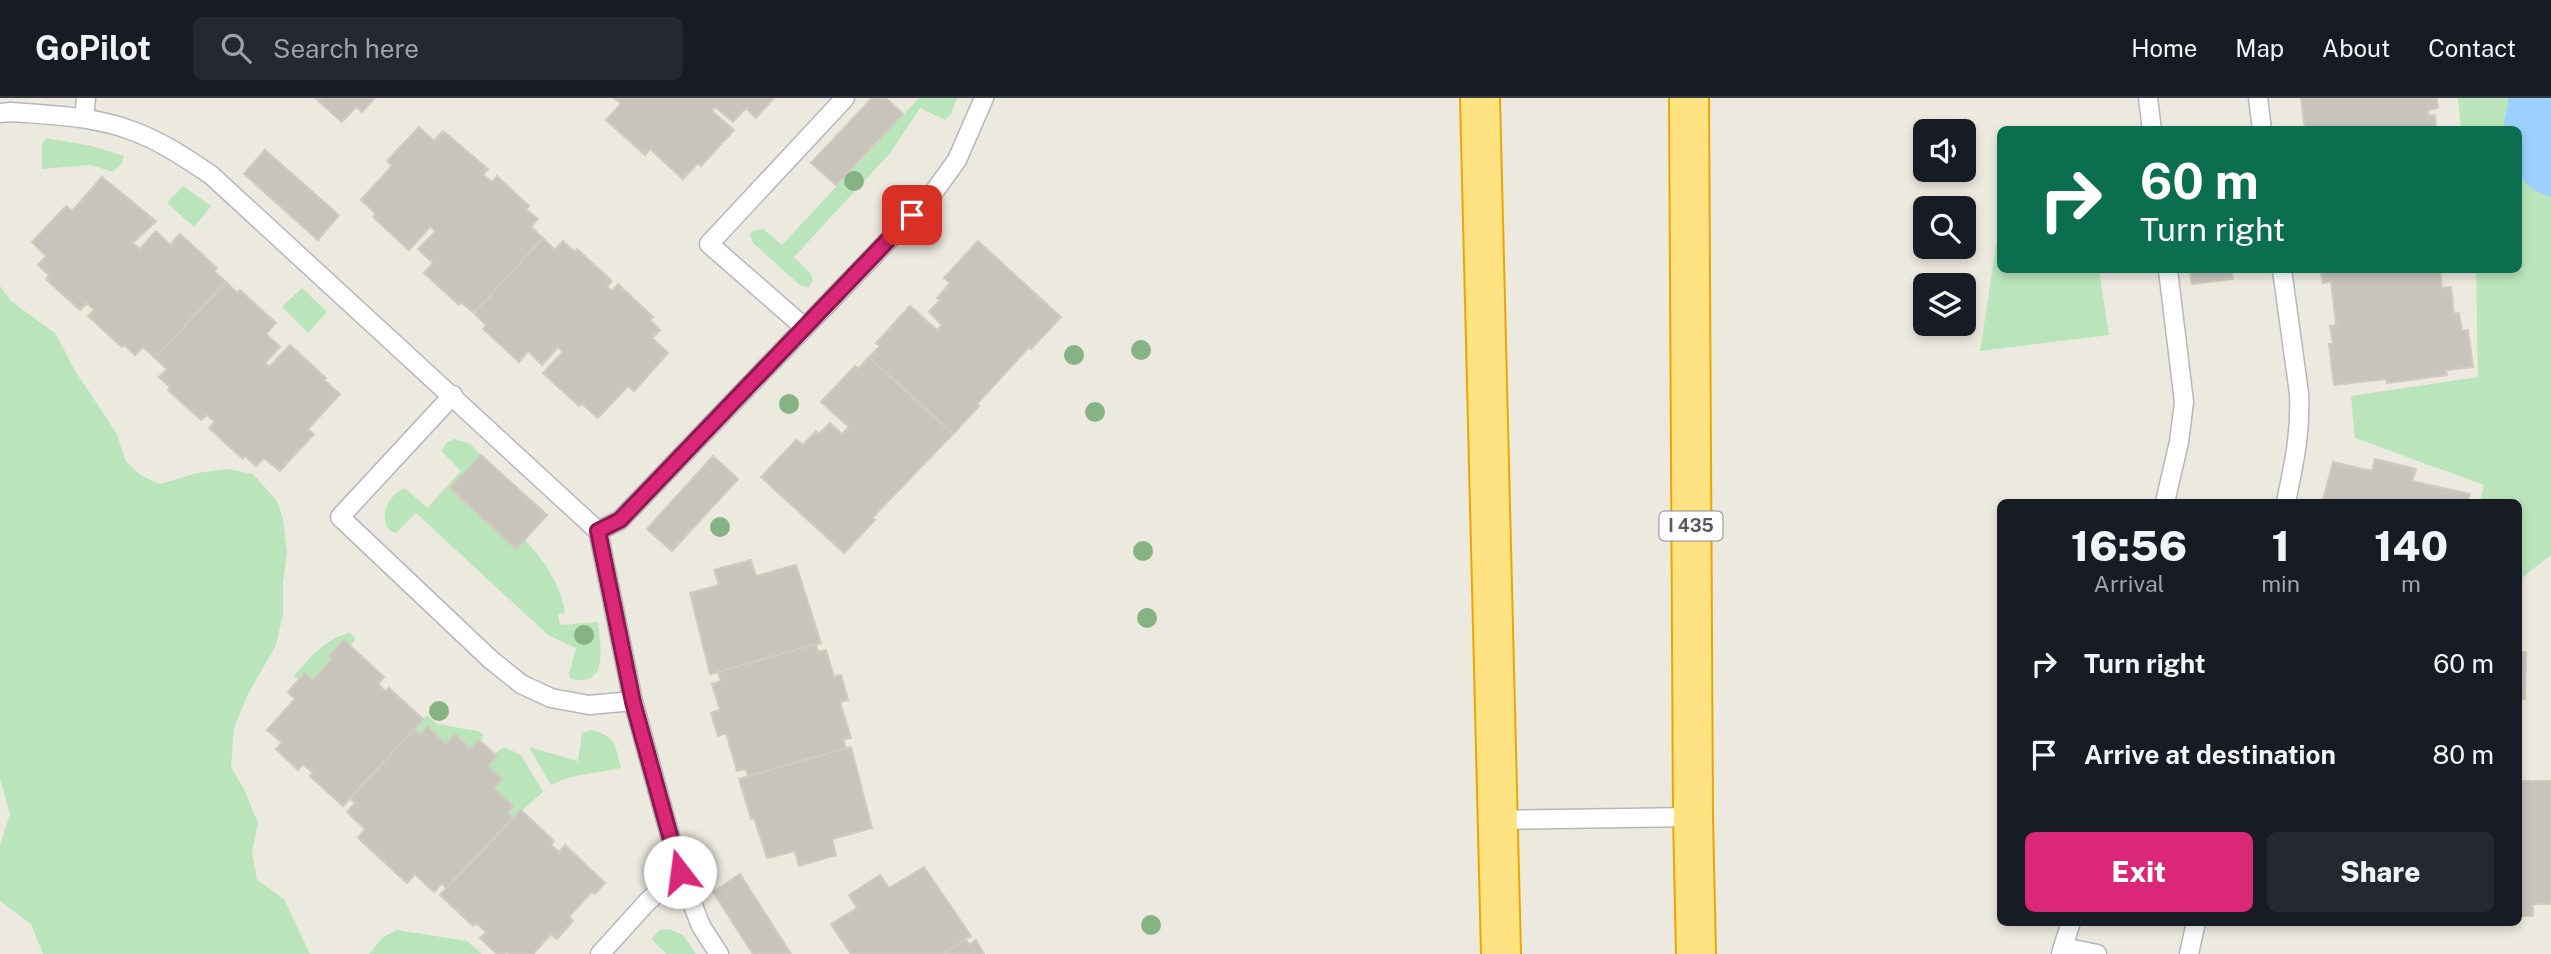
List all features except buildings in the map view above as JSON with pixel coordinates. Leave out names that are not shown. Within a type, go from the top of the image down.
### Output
[{"type":"highway","points":[[1480,98],[1501,954]]},
{"type":"highway","name":"I 435","points":[[1689,98],[1696,954]]},
{"type":"lane","points":[[84,118],[86,98]]},
{"type":"lane","points":[[804,327],[709,244],[845,98]]},
{"type":"lane","points":[[598,531],[620,520],[931,196],[957,160],[984,98]]},
{"type":"lane","points":[[2148,98],[2152,126]]},
{"type":"lane","points":[[2258,98],[2262,126]]},
{"type":"lane","points":[[0,113],[84,118],[130,130],[173,150],[211,175],[598,531],[633,702],[680,872],[701,926],[719,954]]},
{"type":"lane","points":[[2166,499],[2179,442],[2184,402],[2168,273]]},
{"type":"lane","points":[[2282,273],[2300,413],[2299,439],[2287,499]]},
{"type":"lane","points":[[453,395],[340,517],[490,659],[522,684],[551,698],[589,705],[633,702]]},
{"type":"lane","points":[[1497,820],[1693,817]]},
{"type":"lane","points":[[600,954],[647,902],[680,872]]},
{"type":"lane","points":[[2070,926],[2062,950],[2098,954]]},
{"type":"lane","points":[[2189,954],[2195,926]]},
{"type":"green space","points":[[919,98],[957,98],[951,114],[945,120],[920,108],[891,152],[794,257],[811,274],[813,281],[809,287],[801,286],[753,243],[750,234],[754,230],[763,229],[782,245]]},
{"type":"green space","points":[[2458,98],[2551,98],[2551,555],[2522,578],[2522,499],[2481,499],[2484,485],[2355,438],[2351,396],[2478,377],[2476,273],[2522,273],[2522,126],[2461,126]]},
{"type":"green space","points":[[46,138],[92,146],[124,156],[122,163],[113,172],[91,165],[42,169],[42,144]]},
{"type":"green space","points":[[183,186],[211,206],[194,227],[167,203]]},
{"type":"green space","points":[[1997,240],[1997,273],[2099,273],[2109,335],[1980,351]]},
{"type":"green space","points":[[0,286],[11,301],[56,334],[74,369],[117,434],[126,462],[142,476],[160,484],[197,473],[228,469],[253,474],[277,501],[283,518],[287,553],[283,582],[283,615],[276,645],[248,694],[234,728],[231,767],[244,789],[258,823],[252,852],[257,880],[284,899],[310,954],[43,954],[31,924],[0,901],[0,845],[10,814],[0,779]]},
{"type":"green space","points":[[302,288],[327,312],[308,333],[282,307]]},
{"type":"green space","points":[[455,439],[470,444],[481,455],[451,488],[516,549],[525,540],[539,556],[556,583],[563,603],[565,613],[558,614],[560,625],[598,622],[600,663],[592,677],[583,680],[571,679],[569,674],[576,648],[548,635],[416,513],[396,533],[390,531],[385,513],[390,501],[399,491],[405,488],[427,508],[461,471],[441,451],[447,442]]},
{"type":"green space","points":[[350,633],[356,639],[350,646],[344,641],[313,680],[299,680],[294,676],[325,644]]},
{"type":"green space","points":[[427,715],[437,724],[478,731],[483,734],[482,740],[478,740],[470,749],[455,734],[446,744],[427,727],[420,735],[414,729]]},
{"type":"green space","points":[[590,730],[610,738],[621,768],[570,777],[551,785],[529,747],[578,761],[582,733]]},
{"type":"green space","points":[[504,747],[521,755],[543,792],[513,818],[507,813],[513,806],[494,788],[502,779],[488,766],[494,754]]},
{"type":"green space","points":[[669,929],[683,935],[696,954],[667,954],[654,942],[652,938],[660,930]]},
{"type":"green space","points":[[397,930],[467,941],[482,954],[369,954],[383,937]]},
{"type":"water","points":[[2509,98],[2551,98],[2551,197],[2538,192],[2523,179],[2522,126],[2505,126]]},
{"type":"route","points":[[680,872],[633,702],[598,531],[620,520],[912,215]]}]
